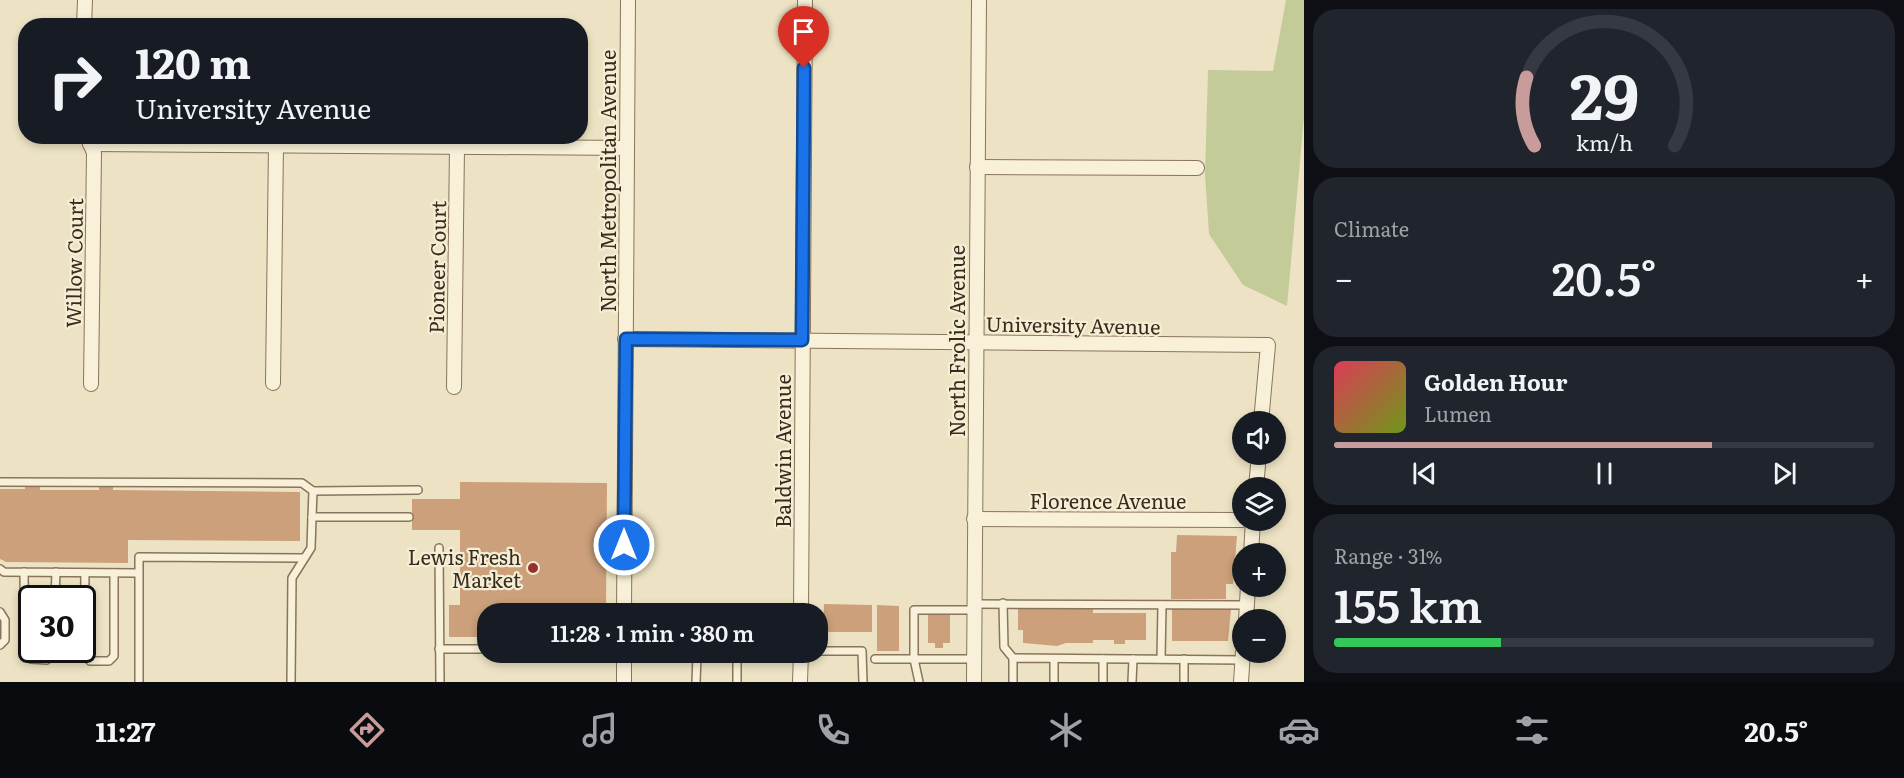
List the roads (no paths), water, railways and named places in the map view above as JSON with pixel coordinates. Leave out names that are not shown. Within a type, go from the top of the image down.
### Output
[{"type":"street","points":[[84,0],[84,18]]},
{"type":"street","name":"North Metropolitan Avenue","points":[[624,603],[628,0]]},
{"type":"street","name":"Baldwin Avenue","points":[[801,603],[805,0]]},
{"type":"street","name":"North Frolic Avenue","points":[[974,682],[979,0]]},
{"type":"street","name":"Willow Court","points":[[91,144],[94,153],[91,384]]},
{"type":"street","points":[[239,144],[627,148]]},
{"type":"street","points":[[273,383],[276,145]]},
{"type":"street","name":"Pioneer Court","points":[[454,387],[457,147]]},
{"type":"street","points":[[977,167],[1197,168]]},
{"type":"street","name":"University Avenue","points":[[626,339],[1268,345],[1262,411]]},
{"type":"street","name":"Florence Avenue","points":[[974,519],[1232,520]]},
{"type":"street","points":[[624,663],[624,682]]},
{"type":"street","points":[[800,682],[801,663]]},
{"type":"street","points":[[1241,682],[1242,663]]},
{"type":"lane","points":[[0,482],[302,483],[313,491],[418,490]]},
{"type":"lane","points":[[291,682],[292,578],[311,548],[313,491]]},
{"type":"lane","points":[[312,517],[410,517]]},
{"type":"lane","points":[[439,548],[440,682]]},
{"type":"lane","points":[[139,682],[139,557],[304,558]]},
{"type":"lane","points":[[0,569],[4,572],[138,573]]},
{"type":"lane","points":[[24,572],[24,585]]},
{"type":"lane","points":[[56,572],[56,585]]},
{"type":"lane","points":[[84,573],[84,652],[90,661],[109,661],[114,656],[114,573]]},
{"type":"lane","points":[[1003,603],[1004,647],[1013,658],[1013,682]]},
{"type":"lane","points":[[919,682],[914,659],[914,610],[976,607],[1003,603],[1162,605],[1232,611]]},
{"type":"lane","points":[[1161,659],[1162,605]]},
{"type":"lane","points":[[0,612],[5,620],[5,640],[0,645]]},
{"type":"lane","points":[[439,649],[477,649]]},
{"type":"lane","points":[[828,651],[862,651],[863,682]]},
{"type":"lane","points":[[1013,658],[1184,659],[1232,657]]},
{"type":"lane","points":[[875,659],[975,659]]},
{"type":"lane","points":[[1054,659],[1054,682]]},
{"type":"lane","points":[[1103,659],[1103,682]]},
{"type":"lane","points":[[1132,682],[1133,659]]},
{"type":"lane","points":[[1184,659],[1184,682]]},
{"type":"lane","points":[[696,663],[696,682]]},
{"type":"lane","points":[[737,682],[738,663]]},
{"type":"place","name":"Lewis Fresh Market","points":[[533,568]]}]
